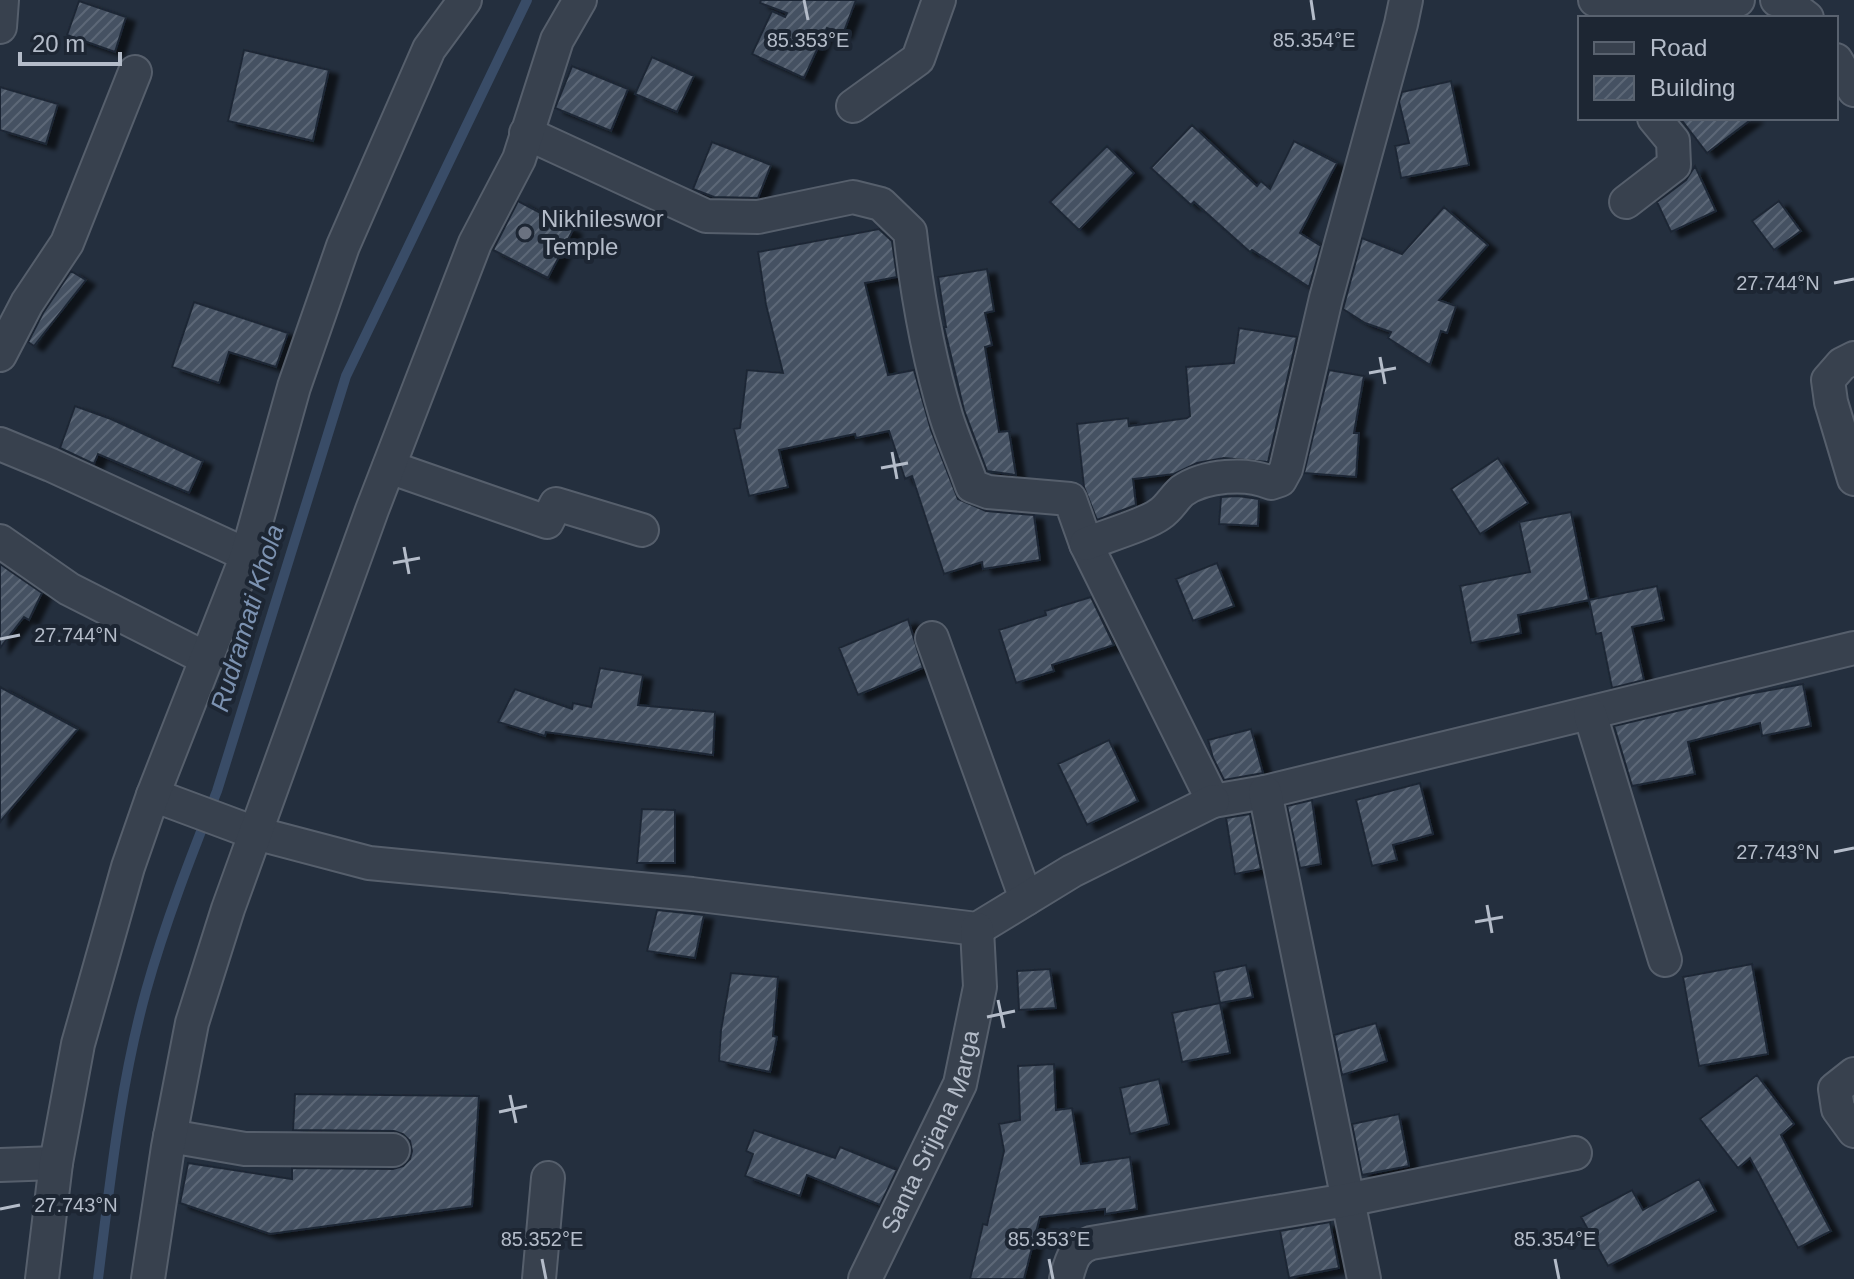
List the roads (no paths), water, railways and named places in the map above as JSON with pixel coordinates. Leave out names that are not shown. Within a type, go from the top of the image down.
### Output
[{"type":"street","points":[[0,27],[2,0]]},
{"type":"street","points":[[42,1279],[56,1163],[78,1044],[128,867],[166,800],[207,659],[247,555],[294,387],[343,246],[429,49],[465,0]]},
{"type":"street","points":[[148,1279],[170,1136],[192,1023],[244,829],[475,243],[519,159],[557,40],[580,0]]},
{"type":"street","points":[[853,106],[918,59],[939,0]]},
{"type":"street","points":[[1086,544],[1160,514],[1179,493],[1191,486],[1239,475],[1257,476],[1271,483],[1280,480],[1286,469],[1326,298],[1406,0]]},
{"type":"street","points":[[1595,0],[1616,7],[1738,0]]},
{"type":"street","points":[[1733,16],[1759,0]]},
{"type":"street","points":[[1777,0],[1785,1],[1804,16]]},
{"type":"street","points":[[1838,63],[1854,90]]},
{"type":"street","points":[[0,355],[27,303],[67,243],[135,72]]},
{"type":"street","points":[[1626,202],[1674,165],[1673,141],[1656,120]]},
{"type":"street","points":[[526,133],[706,216],[758,217],[853,197],[881,204],[910,232],[931,359],[946,417],[972,486],[988,492],[1070,499],[1086,544],[1213,801]]},
{"type":"street","points":[[1854,358],[1842,364],[1828,380],[1831,402],[1854,479]]},
{"type":"street","points":[[0,444],[247,555]]},
{"type":"street","points":[[389,467],[547,522],[556,504],[642,530]]},
{"type":"street","points":[[0,541],[69,589],[207,659]]},
{"type":"street","points":[[932,638],[1026,899]]},
{"type":"street","points":[[166,800],[244,829],[369,863],[676,892],[977,929],[1072,871],[1213,801],[1265,792],[1854,648]]},
{"type":"street","points":[[1590,714],[1665,960]]},
{"type":"street","points":[[1265,792],[1364,1279]]},
{"type":"street","name":"Santa Srijana Marga","points":[[865,1279],[960,1084],[980,987],[977,929]]},
{"type":"street","points":[[1854,1074],[1835,1089],[1838,1109],[1854,1131]]},
{"type":"street","points":[[170,1136],[245,1149],[393,1150]]},
{"type":"street","points":[[1066,1279],[1072,1257],[1081,1246],[1091,1243],[1347,1200],[1575,1153]]},
{"type":"street","points":[[0,1165],[56,1163]]},
{"type":"street","points":[[539,1279],[548,1178]]},
{"type":"waterway","name":"Rudramati Khola","points":[[98,1279],[123,1098],[146,991],[170,915],[217,791],[346,376],[527,0]]},
{"type":"place","name":"Nikhileswor Temple","points":[[525,233]]}]
